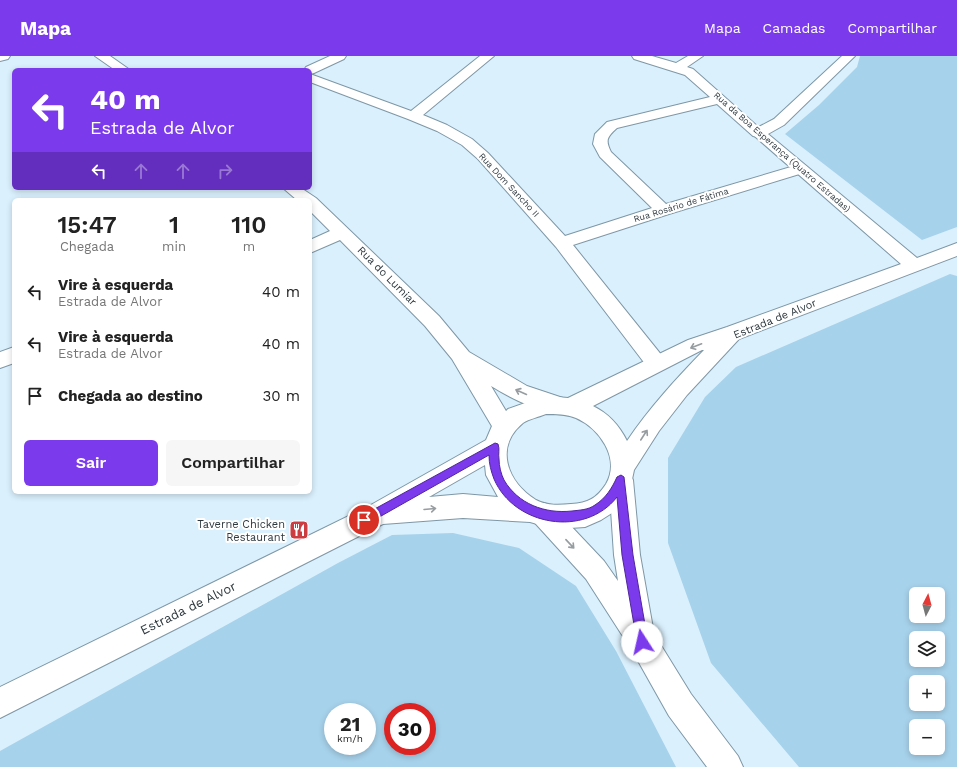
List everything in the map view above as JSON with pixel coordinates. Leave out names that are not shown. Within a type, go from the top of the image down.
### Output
[{"type":"street","points":[[0,57],[4,56]]},
{"type":"street","points":[[101,56],[121,68]]},
{"type":"street","points":[[312,69],[340,56]]},
{"type":"street","points":[[413,116],[488,56]]},
{"type":"street","name":"Rua da Boa Esperança (Quatro Estradas)","points":[[638,56],[677,66],[690,72],[758,133],[916,266]]},
{"type":"street","points":[[677,66],[697,56]]},
{"type":"street","points":[[758,133],[779,122],[849,56]]},
{"type":"street","name":"Rua Dom Sancho II","points":[[312,79],[413,116],[442,128],[468,142],[483,156],[562,243],[656,363]]},
{"type":"street","points":[[663,210],[605,154],[600,144],[602,134],[612,125],[720,99]]},
{"type":"street","name":"Rua Rosário de Fátima","points":[[562,243],[663,210],[801,169]]},
{"type":"street","points":[[294,190],[304,198]]},
{"type":"street","name":"Rua do Lumiar","points":[[312,204],[432,321],[459,353]]},
{"type":"street","points":[[312,246],[342,232]]},
{"type":"street","name":"Estrada de Alvor","points":[[378,514],[463,506],[537,513],[558,518],[586,514],[598,509],[608,501],[616,491],[622,474],[651,424],[679,389],[733,333],[916,266],[957,249]]},
{"type":"street","points":[[459,353],[487,373],[520,393],[564,406],[695,345],[733,333]]},
{"type":"street","points":[[459,353],[499,437]]},
{"type":"street","points":[[0,360],[12,356]]},
{"type":"street","name":"Estrada de Alvor","points":[[0,703],[378,514],[499,437],[522,412],[533,407],[564,406],[582,410],[604,424],[612,434],[622,456],[622,474]]},
{"type":"street","name":"Estrada de Alvor","points":[[499,437],[494,459],[496,471],[501,483],[513,498],[537,513]]},
{"type":"street","points":[[622,474],[627,555],[642,642]]},
{"type":"street","points":[[537,513],[594,570],[642,642],[680,705],[727,767]]},
{"type":"shaded area","points":[[860,56],[957,56],[957,227],[922,240],[785,134],[819,105],[857,67]]},
{"type":"shaded area","points":[[950,274],[957,276],[957,767],[799,767],[711,663],[668,543],[668,458],[705,397],[736,367]]},
{"type":"shaded area","points":[[453,533],[519,548],[576,586],[616,651],[676,767],[0,767],[0,751],[338,563],[392,535]]},
{"type":"place","name":"Taverne Chicken Restaurant","points":[[299,530]]},
{"type":"route","points":[[364,520],[378,514],[495,447],[494,459],[496,471],[508,494],[518,503],[530,510],[544,515],[558,518],[572,517],[586,514],[598,509],[608,501],[616,491],[621,480],[627,555],[642,642]]}]
